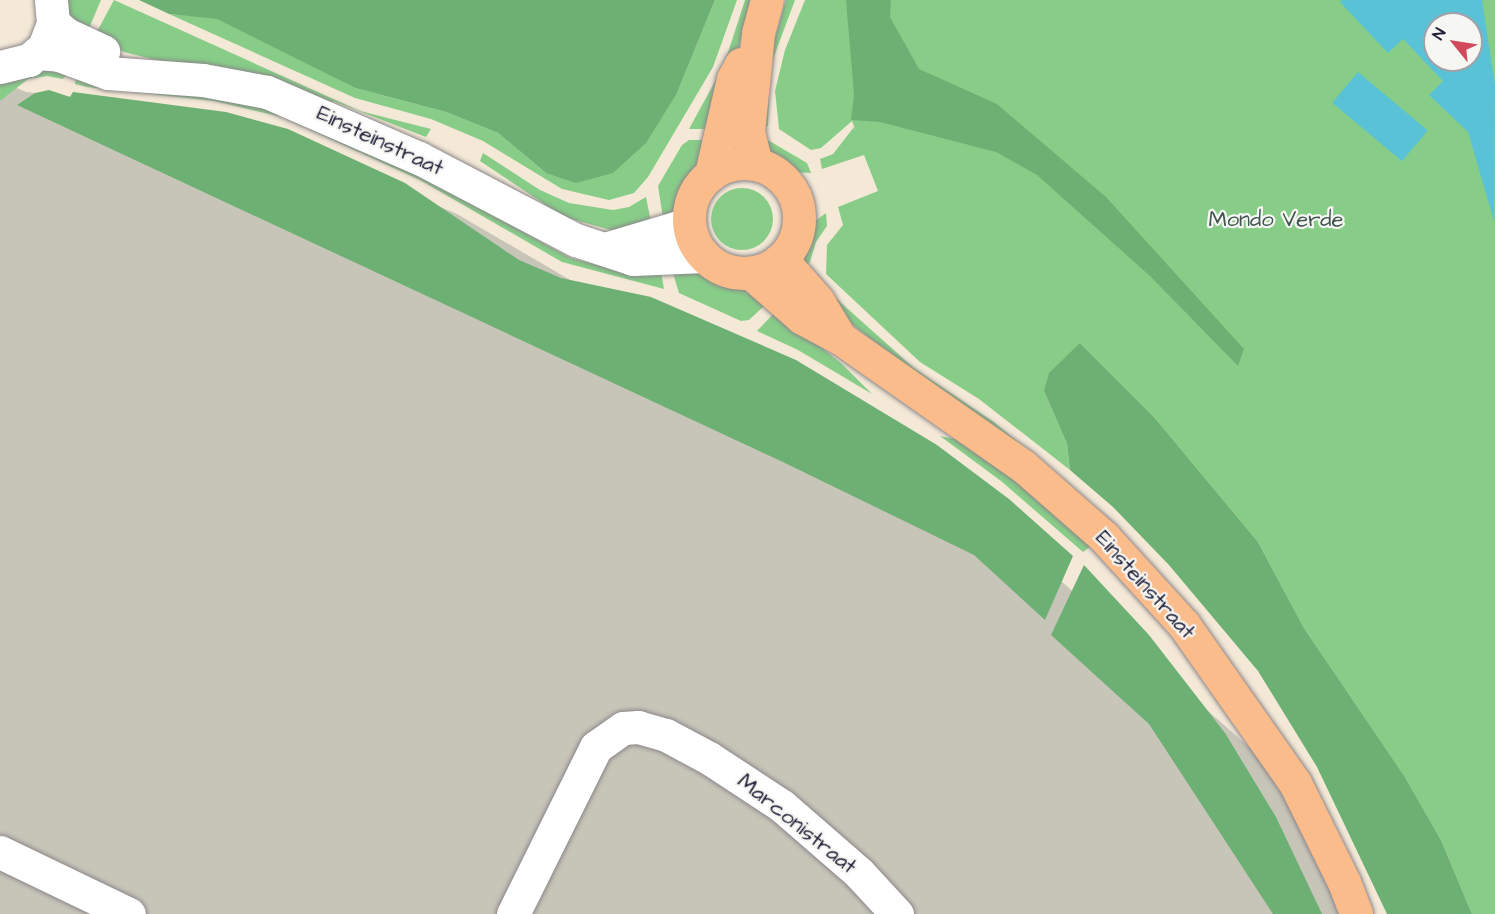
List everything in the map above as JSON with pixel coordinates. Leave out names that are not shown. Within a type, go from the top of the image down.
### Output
[{"type":"main road","points":[[756,164],[748,132],[758,33],[767,0]]},
{"type":"main road","points":[[711,174],[733,79],[758,33]]},
{"type":"main road","points":[[756,164],[773,171],[795,199],[797,231],[781,259],[751,273],[734,272],[704,256],[689,224],[690,205],[698,188],[711,174],[725,166],[756,164]]},
{"type":"main road","name":"Einsteinstraat","points":[[781,259],[818,302],[840,338]]},
{"type":"main road","name":"Einsteinstraat","points":[[751,273],[802,318],[840,338],[1023,466],[1104,537],[1184,625],[1295,783],[1356,914]]},
{"type":"street","points":[[0,67],[19,65],[39,53],[52,12]]},
{"type":"street","name":"Einsteinstraat","points":[[52,12],[141,74]]},
{"type":"street","name":"Einsteinstraat","points":[[39,53],[59,55],[108,73],[141,74],[233,85],[292,100],[461,179],[556,231],[633,259],[704,256]]},
{"type":"street","points":[[606,248],[689,224]]},
{"type":"street","name":"Marconistraat","points":[[513,914],[596,747],[623,728],[638,727],[666,735],[754,786],[821,838],[897,914]]},
{"type":"street","points":[[0,852],[129,914]]},
{"type":"shaded area","points":[[0,81],[26,92],[216,112],[457,214],[632,316],[950,483],[1267,763],[1342,914],[0,914]]},
{"type":"green space","points":[[57,0],[101,0],[87,33],[77,30]]},
{"type":"green space","points":[[114,0],[360,111],[431,129],[426,137],[333,101],[331,104],[124,52],[94,37]]},
{"type":"green space","points":[[139,0],[715,0],[677,93],[646,143],[613,173],[576,183],[546,173],[498,133],[446,112],[355,88],[217,19],[169,14]]},
{"type":"green space","points":[[715,0],[737,0],[713,67],[648,177],[634,193],[609,200],[562,189],[483,141],[431,119],[355,98],[169,14],[217,18],[355,88],[446,112],[498,133],[546,173],[677,93]]},
{"type":"green space","points":[[745,0],[753,0],[739,46],[723,82],[712,129],[689,129],[724,65]]},
{"type":"green space","points":[[786,0],[795,0],[770,67],[768,126],[757,128],[758,97]]},
{"type":"green space","name":"Mondo Verde","points":[[805,0],[1495,0],[1495,914],[1472,914],[1441,840],[1405,777],[1304,628],[1258,542],[1155,418],[1080,343],[1044,391],[1067,444],[1070,470],[979,399],[920,362],[826,274],[827,245],[843,225],[838,207],[878,191],[864,155],[822,169],[820,159],[833,154],[854,127],[857,134],[852,121],[821,148],[811,150],[779,129],[775,91],[785,50]]},
{"type":"green space","points":[[846,0],[891,0],[890,17],[919,69],[997,104],[1106,197],[1244,349],[1238,366],[1150,276],[1037,175],[996,152],[880,122],[851,120],[854,95]]},
{"type":"green space","points":[[35,67],[69,71],[63,79],[47,76],[28,79],[0,101],[0,79]]},
{"type":"green space","points":[[76,77],[260,106],[415,172],[570,258],[621,271],[661,271],[664,289],[562,262],[420,180],[282,117],[214,101],[87,87],[75,84]]},
{"type":"green space","points":[[49,90],[70,97],[73,92],[226,112],[288,129],[405,183],[519,260],[561,278],[651,297],[796,360],[937,445],[1009,499],[1073,556],[1045,620],[974,555],[785,463],[17,105],[35,93]]},
{"type":"green space","points":[[766,139],[807,163],[811,173],[794,172],[778,164],[763,149]]},
{"type":"green space","points":[[689,140],[710,140],[700,168],[672,211],[663,218],[658,186],[682,145]]},
{"type":"green space","points":[[483,153],[540,190],[569,203],[613,210],[629,207],[646,197],[652,227],[611,230],[564,217],[480,161]]},
{"type":"green space","points":[[742,188],[759,193],[764,197],[768,202],[773,219],[768,236],[764,241],[759,245],[742,250],[725,245],[720,241],[716,236],[711,219],[716,202],[720,197],[725,193]]},
{"type":"green space","points":[[826,213],[827,226],[816,242],[810,262],[802,268],[804,239],[815,221]]},
{"type":"green space","points":[[696,269],[745,286],[764,306],[749,320],[741,321],[679,293],[672,270]]},
{"type":"green space","points":[[820,284],[915,369],[994,422],[1114,523],[1110,526],[858,329],[829,303]]},
{"type":"green space","points":[[776,311],[842,364],[872,394],[798,350],[757,331]]},
{"type":"green space","points":[[1080,343],[1155,418],[1258,542],[1304,628],[1405,777],[1441,840],[1472,914],[1387,914],[1317,767],[1258,671],[1169,565],[1113,507],[1070,470],[1067,444],[1044,391],[1049,373]]},
{"type":"green space","points":[[940,436],[964,441],[1056,513],[1091,546],[1083,552],[1001,481]]},
{"type":"green space","points":[[1084,565],[1149,635],[1225,733],[1276,817],[1322,914],[1273,914],[1149,724],[1051,635]]},
{"type":"water","points":[[1342,0],[1482,0],[1495,85],[1494,221],[1468,132],[1429,95],[1443,81],[1434,72],[1483,72],[1483,12],[1423,12],[1423,60],[1403,39],[1388,53],[1340,2]]},
{"type":"water","points":[[1358,72],[1428,130],[1402,161],[1332,103]]}]
